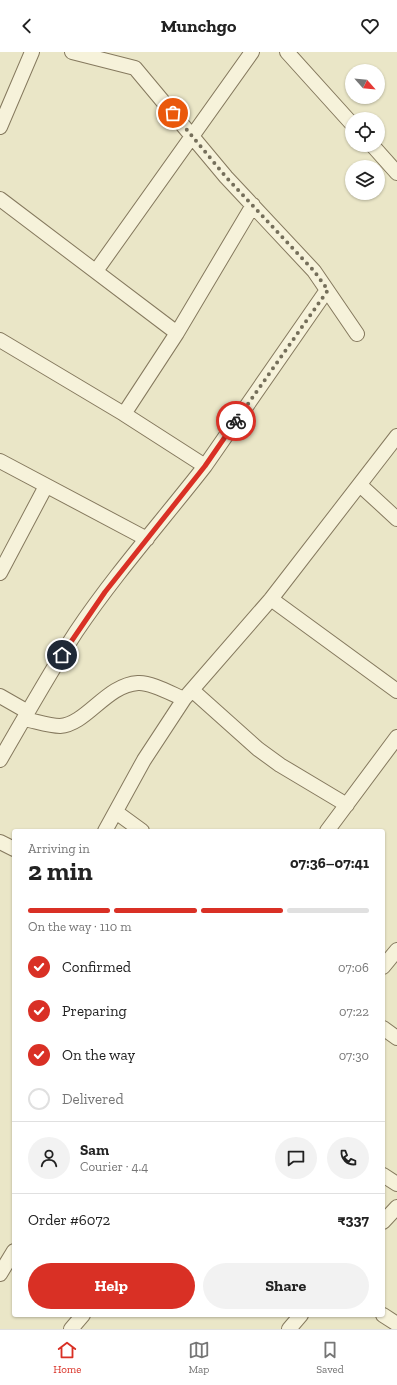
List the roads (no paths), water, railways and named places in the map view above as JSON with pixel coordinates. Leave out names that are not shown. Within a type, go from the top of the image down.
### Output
[{"type":"street","points":[[0,127],[32,52]]},
{"type":"street","points":[[72,52],[135,68],[226,177],[314,271],[357,334]]},
{"type":"street","points":[[96,271],[252,52]]},
{"type":"street","points":[[286,52],[345,116]]},
{"type":"street","points":[[378,152],[397,172]]},
{"type":"street","points":[[0,199],[177,333]]},
{"type":"street","points":[[124,414],[177,333],[253,205]]},
{"type":"street","points":[[0,760],[54,667],[77,632],[105,592],[205,466],[328,290]]},
{"type":"street","points":[[0,340],[124,414],[205,466]]},
{"type":"street","points":[[106,829],[144,760],[188,695],[271,599],[397,436]]},
{"type":"street","points":[[0,461],[147,539]]},
{"type":"street","points":[[360,485],[397,519]]},
{"type":"street","points":[[0,574],[46,486]]},
{"type":"street","points":[[271,599],[397,691]]},
{"type":"street","points":[[0,696],[26,716],[52,725],[61,726],[71,723],[113,691],[129,684],[147,684],[188,695],[280,765],[346,805]]},
{"type":"street","points":[[328,829],[397,737]]},
{"type":"street","points":[[116,812],[139,829]]},
{"type":"street","points":[[0,842],[12,848]]},
{"type":"street","points":[[385,965],[397,950]]},
{"type":"street","points":[[385,1029],[397,1038]]},
{"type":"street","points":[[385,1175],[397,1184]]},
{"type":"street","points":[[385,1220],[397,1207]]},
{"type":"street","points":[[0,1274],[12,1253]]},
{"type":"street","points":[[385,1316],[397,1324]]},
{"type":"street","points":[[71,1329],[82,1317]]},
{"type":"street","points":[[289,1329],[299,1317]]}]
